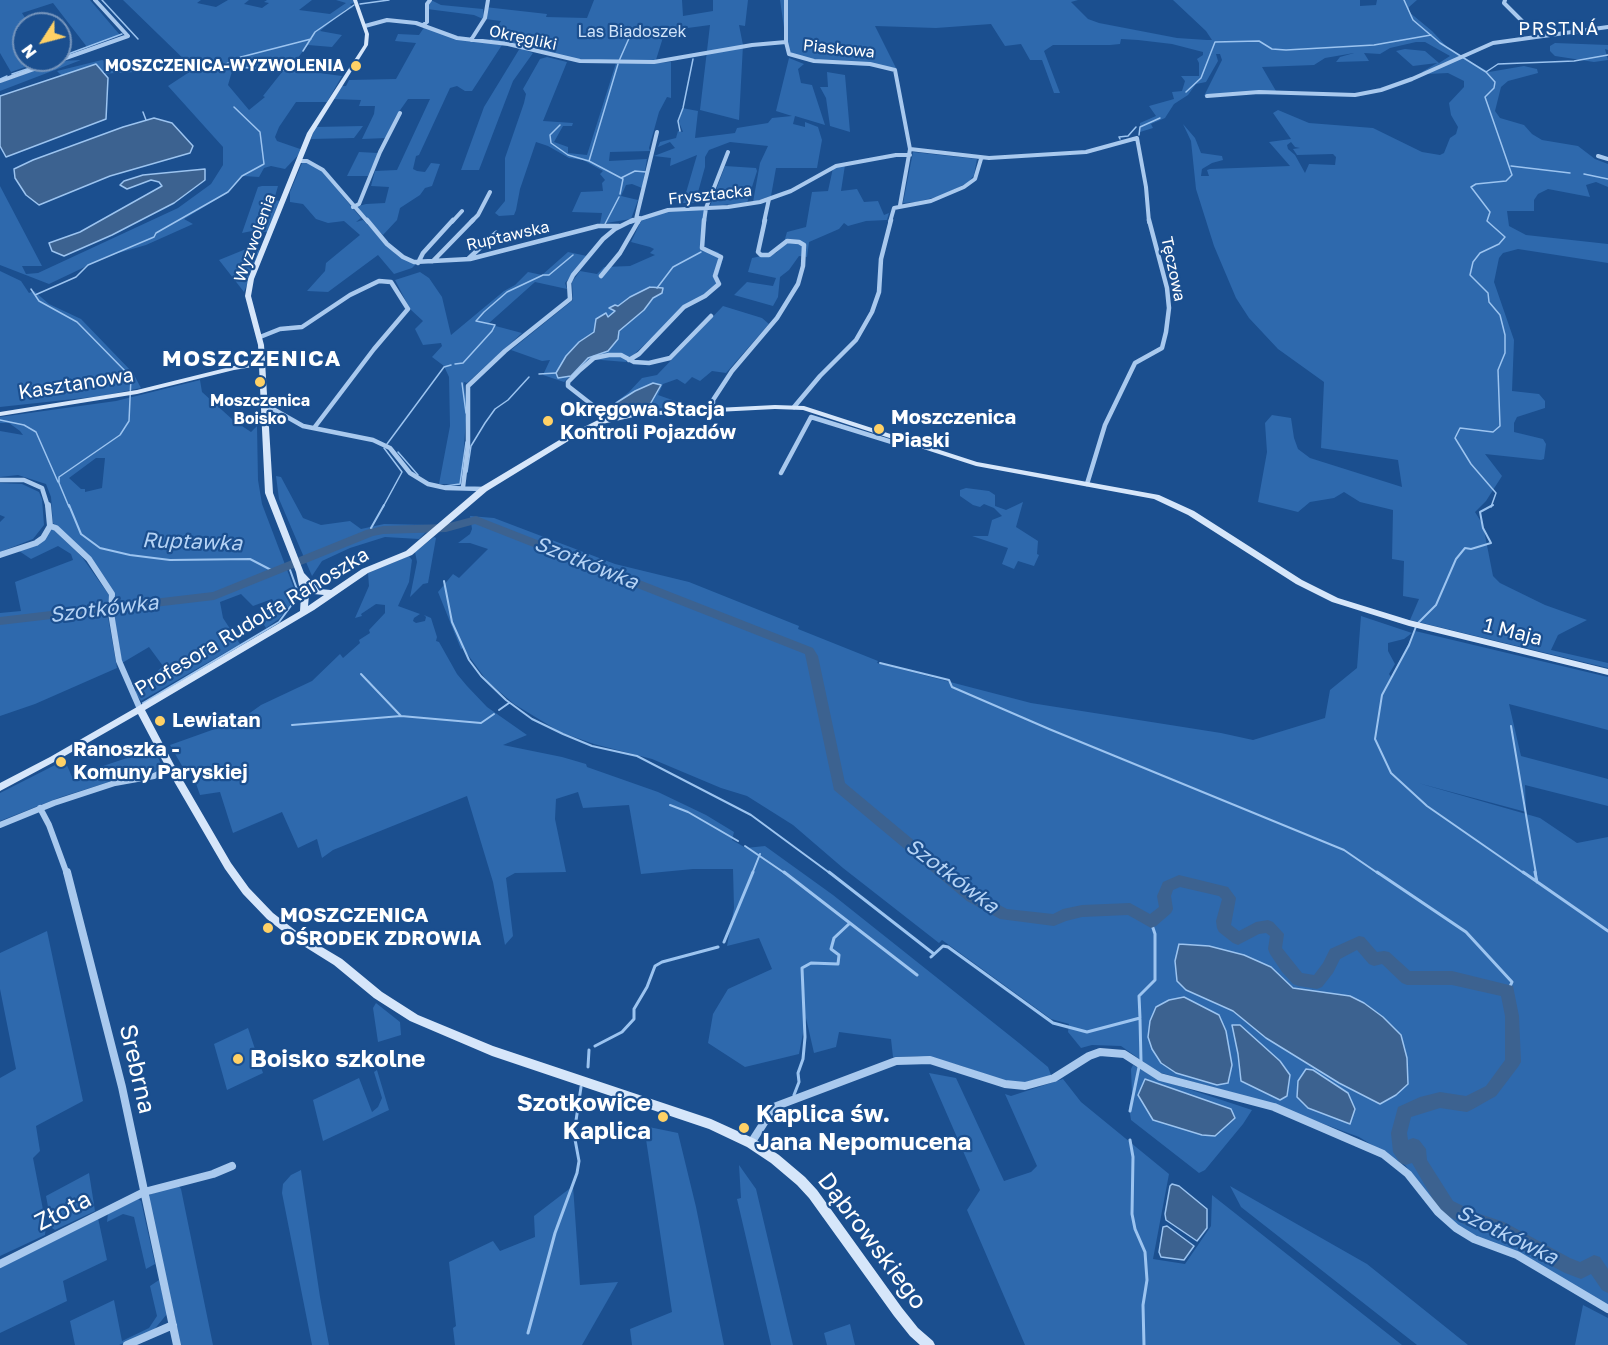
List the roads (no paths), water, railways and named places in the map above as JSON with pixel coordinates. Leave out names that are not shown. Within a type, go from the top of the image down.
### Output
[{"type":"street","points":[[72,55],[128,36],[95,0]]},
{"type":"street","points":[[355,0],[365,26]]},
{"type":"street","points":[[423,25],[427,22],[427,4],[430,0]]},
{"type":"street","points":[[471,40],[485,18],[488,0]]},
{"type":"street","name":"Piaskowa","points":[[786,0],[786,42],[789,54],[828,63],[870,64],[895,69],[910,152],[900,205],[893,209],[881,259],[879,292],[868,319],[856,340],[820,376],[794,407]]},
{"type":"street","points":[[1505,0],[1504,3],[1526,24]]},
{"type":"street","name":"Okręgliki","points":[[365,26],[387,20],[423,25],[453,37],[525,48],[570,60],[642,63],[674,60],[752,45],[786,42]]},
{"type":"street","name":"Wyzwolenia","points":[[306,597],[299,571],[269,493],[260,337],[249,302],[249,288],[310,133],[366,45],[368,39],[365,26]]},
{"type":"street","points":[[1207,96],[1259,92],[1355,94],[1381,90],[1494,44],[1608,27]]},
{"type":"street","points":[[0,81],[25,72]]},
{"type":"street","points":[[353,207],[359,204],[380,152],[400,113]]},
{"type":"street","points":[[601,276],[620,253],[638,219],[657,132]]},
{"type":"street","name":"Frysztacka","points":[[463,487],[468,446],[468,386],[505,351],[570,299],[569,283],[573,275],[603,239],[619,226],[674,209],[747,205],[791,191],[836,166],[910,152],[981,159],[1079,153],[1137,140]]},
{"type":"street","name":"Tęczowa","points":[[1087,484],[1105,425],[1135,363],[1162,348],[1166,332],[1169,308],[1167,288],[1149,224],[1137,140]]},
{"type":"street","points":[[629,360],[642,351],[684,307],[705,296],[719,284],[715,276],[721,257],[701,247],[706,208],[728,152]]},
{"type":"street","points":[[1598,156],[1608,159]]},
{"type":"street","points":[[900,205],[932,201],[964,187],[975,179],[981,159]]},
{"type":"street","points":[[298,161],[307,161],[323,170],[353,207],[396,252],[405,259],[418,263],[423,253],[462,211]]},
{"type":"street","points":[[432,261],[478,216],[490,192]]},
{"type":"street","points":[[713,410],[713,400],[732,371],[777,318],[798,284],[802,269],[806,251],[799,242],[787,241],[769,255],[761,255],[758,252],[769,199]]},
{"type":"street","name":"Ruptawska","points":[[418,263],[467,260],[598,226],[619,226]]},
{"type":"street","points":[[467,260],[496,233]]},
{"type":"street","points":[[260,337],[280,329],[304,326],[350,295],[379,281],[392,282],[404,302],[408,311],[380,342],[314,428]]},
{"type":"street","points":[[600,411],[569,387],[568,382],[586,363],[600,356],[621,355],[629,360],[660,362],[670,358],[711,316]]},
{"type":"street","name":"Kasztanowa","points":[[0,414],[137,392],[262,363]]},
{"type":"street","name":"Profesora Rudolfa Ranoszka","points":[[0,787],[140,709],[304,612],[365,571],[409,553],[484,489],[575,434],[603,421],[638,414],[794,407],[817,411],[976,465],[1156,497],[1170,502],[1318,592],[1410,623]]},
{"type":"street","points":[[265,408],[273,409],[303,426],[373,440],[390,448],[418,479],[436,486],[484,489]]},
{"type":"street","name":"Profesora Rudolfa Ranoszka","points":[[781,473],[811,417],[896,443],[897,439]]},
{"type":"street","points":[[0,480],[24,480],[42,488],[48,501],[50,526],[43,538],[36,543],[0,555]]},
{"type":"street","points":[[50,526],[56,528],[89,559],[110,590],[113,604],[111,613],[119,661],[140,709]]},
{"type":"street","points":[[299,571],[317,592],[319,603],[306,597]]},
{"type":"street","points":[[317,592],[335,592]]},
{"type":"street","points":[[304,612],[306,597]]},
{"type":"street","name":"1 Maja","points":[[1410,623],[1608,672]]},
{"type":"street","name":"Dąbrowskiego","points":[[140,709],[171,768],[228,866],[258,905],[282,926],[338,962],[403,1012],[461,1039],[711,1124],[751,1143],[801,1180],[898,1312],[914,1332],[929,1345]]},
{"type":"street","points":[[0,825],[40,808],[115,783],[154,776],[171,768]]},
{"type":"street","name":"Srebrna","points":[[40,808],[50,825],[65,866],[94,973],[122,1087],[177,1345]]},
{"type":"street","points":[[751,1143],[774,1107],[896,1061],[930,1060],[1005,1084],[1025,1086],[1054,1078],[1089,1056],[1100,1052],[1124,1054],[1160,1077],[1274,1107],[1383,1154],[1408,1174],[1438,1212],[1456,1228],[1474,1239],[1517,1255],[1608,1309]]},
{"type":"street","name":"Złota","points":[[0,1264],[144,1192],[213,1174],[232,1166]]},
{"type":"street","points":[[127,1345],[173,1325]]},
{"type":"waterway","points":[[102,0],[138,39]]},
{"type":"waterway","points":[[360,4],[389,0]]},
{"type":"waterway","points":[[1404,0],[1413,20],[1431,35]]},
{"type":"waterway","points":[[310,39],[315,32],[354,5]]},
{"type":"waterway","points":[[72,53],[122,34]]},
{"type":"waterway","points":[[1186,92],[1201,78],[1215,42],[1259,41],[1272,49],[1286,50],[1374,45],[1431,35]]},
{"type":"waterway","points":[[1431,35],[1486,72]]},
{"type":"waterway","points":[[619,61],[630,36]]},
{"type":"waterway","points":[[222,66],[241,57],[310,39]]},
{"type":"waterway","points":[[303,51],[310,39]]},
{"type":"waterway","points":[[1486,72],[1498,64],[1574,61],[1608,55]]},
{"type":"waterway","points":[[680,131],[678,121],[683,108],[693,59]]},
{"type":"waterway","points":[[589,161],[618,64]]},
{"type":"waterway","points":[[211,71],[222,66]]},
{"type":"waterway","points":[[222,66],[284,70]]},
{"type":"waterway","points":[[12,74],[18,72]]},
{"type":"waterway","points":[[1486,72],[1495,82],[1494,88],[1485,97],[1512,175],[1506,181],[1476,184],[1471,187],[1490,212],[1487,221],[1505,237],[1499,244],[1480,253],[1473,262],[1470,275],[1488,293],[1489,302],[1500,315],[1505,335],[1505,353],[1498,370],[1500,426],[1493,432],[1460,428],[1455,438],[1471,464],[1496,493],[1491,506]]},
{"type":"waterway","points":[[0,79],[7,76]]},
{"type":"waterway","points":[[35,295],[76,277],[88,265],[154,237],[156,233],[228,192],[242,176],[264,164],[260,132],[234,107]]},
{"type":"waterway","points":[[143,112],[146,120]]},
{"type":"waterway","points":[[1139,135],[1140,127],[1160,118]]},
{"type":"waterway","points":[[560,125],[550,135],[551,143],[568,155],[589,161]]},
{"type":"waterway","points":[[1120,139],[1119,137],[1128,136],[1136,127]]},
{"type":"waterway","points":[[589,161],[621,178]]},
{"type":"waterway","points":[[1511,166],[1570,173]]},
{"type":"waterway","points":[[621,178],[635,171],[646,172]]},
{"type":"waterway","points":[[1584,174],[1608,179]]},
{"type":"waterway","points":[[620,194],[623,179],[621,178]]},
{"type":"waterway","points":[[605,224],[619,197]]},
{"type":"waterway","points":[[657,288],[673,267],[701,252]]},
{"type":"waterway","points":[[455,364],[463,363],[492,331],[495,325],[476,321],[484,312],[507,292],[543,275],[549,275],[573,255]]},
{"type":"waterway","name":"Ruptawka","points":[[31,289],[35,295]]},
{"type":"waterway","name":"Ruptawka","points":[[35,295],[39,301],[77,322],[131,377],[129,421],[120,435],[59,477],[59,483],[69,507]]},
{"type":"waterway","points":[[387,444],[444,367],[451,365]]},
{"type":"waterway","points":[[539,374],[556,373]]},
{"type":"waterway","points":[[467,472],[471,446],[485,423],[495,409],[508,400],[529,377]]},
{"type":"waterway","points":[[462,383],[466,413]]},
{"type":"waterway","points":[[0,420],[24,425],[36,432],[58,482]]},
{"type":"waterway","points":[[445,486],[460,484],[466,442]]},
{"type":"waterway","points":[[383,507],[402,472],[384,448]]},
{"type":"waterway","points":[[398,452],[418,475]]},
{"type":"waterway","name":"Ruptawka","points":[[69,505],[81,534],[100,548],[130,555],[170,560],[250,559],[275,572]]},
{"type":"waterway","points":[[373,532],[371,528],[384,505]]},
{"type":"waterway","points":[[1491,506],[1480,512],[1483,528],[1491,543],[1471,549],[1465,548],[1456,559],[1436,605],[1417,624],[1409,645],[1382,695],[1375,739],[1391,773],[1427,806],[1525,874]]},
{"type":"waterway","name":"Szotkówka","points":[[0,621],[214,596],[370,533],[383,530],[446,528],[476,520],[809,651],[812,656],[839,786],[972,897],[1005,915],[1054,920],[1063,915],[1082,911],[1130,909],[1151,922],[1166,909],[1164,896],[1168,886],[1179,881],[1223,891],[1229,898],[1223,921],[1224,928],[1238,939],[1256,928],[1268,926],[1277,934],[1275,949],[1298,979],[1317,982],[1335,954],[1359,942],[1374,959],[1384,957],[1407,978],[1452,978],[1508,991],[1512,1016],[1513,1062],[1491,1091],[1467,1104],[1440,1100],[1404,1112],[1399,1133],[1401,1152],[1406,1157],[1413,1146],[1420,1155],[1419,1161],[1447,1207],[1498,1228],[1565,1265],[1581,1271],[1594,1263],[1608,1284]]},
{"type":"waterway","points":[[143,703],[279,622],[299,595],[289,567]]},
{"type":"waterway","points":[[444,581],[452,622],[469,660],[481,676],[506,700],[532,719],[563,734],[592,746],[637,756],[751,815],[831,874]]},
{"type":"waterway","points":[[880,663],[949,680],[952,687],[1049,729],[1344,850],[1379,874]]},
{"type":"waterway","points":[[361,674],[401,716]]},
{"type":"waterway","points":[[499,710],[509,703]]},
{"type":"waterway","points":[[401,716],[481,723],[494,714]]},
{"type":"waterway","points":[[292,725],[401,716]]},
{"type":"waterway","points":[[1511,726],[1536,874]]},
{"type":"waterway","points":[[670,805],[688,812],[738,841]]},
{"type":"waterway","points":[[745,846],[759,856]]},
{"type":"waterway","points":[[752,874],[759,856]]},
{"type":"waterway","points":[[759,856],[786,874]]},
{"type":"waterway","points":[[724,942],[753,872]]},
{"type":"waterway","points":[[784,872],[850,923]]},
{"type":"waterway","points":[[829,872],[934,954]]},
{"type":"waterway","points":[[1377,872],[1466,932],[1512,982],[1508,991]]},
{"type":"waterway","points":[[1523,872],[1537,882]]},
{"type":"waterway","points":[[1535,872],[1537,882]]},
{"type":"waterway","points":[[1537,882],[1608,931]]},
{"type":"waterway","points":[[931,957],[943,946],[948,947],[1053,1023],[1087,1032],[1140,1018],[1139,996],[1155,980],[1155,934],[1151,922]]},
{"type":"waterway","points":[[794,1095],[799,1082],[798,1073],[803,1059],[805,1037],[802,968],[811,963],[838,964],[839,955],[831,949],[834,938],[850,923]]},
{"type":"waterway","points":[[850,923],[917,975]]},
{"type":"waterway","points":[[595,1046],[622,1032],[634,1019],[634,1009],[647,987],[655,966],[662,962],[718,947]]},
{"type":"waterway","points":[[1140,1019],[1141,1061]]},
{"type":"waterway","points":[[588,1067],[589,1050]]},
{"type":"waterway","points":[[1130,1111],[1139,1067]]},
{"type":"waterway","points":[[528,1333],[555,1233],[577,1173],[579,1161],[574,1134],[581,1087]]},
{"type":"waterway","points":[[1130,1140],[1133,1157],[1132,1214],[1135,1229],[1145,1252],[1147,1280],[1143,1305],[1144,1345]]},
{"type":"place","name":"MOSZCZENICA-WYZWOLENIA","points":[[356,66]]},
{"type":"place","name":"Moszczenica Boisko","points":[[260,382]]},
{"type":"place","name":"Okręgowa Stacja Kontroli Pojazdów","points":[[548,421]]},
{"type":"place","name":"Moszczenica Piaski","points":[[879,429]]},
{"type":"place","name":"Lewiatan","points":[[160,721]]},
{"type":"place","name":"Ranoszka - Komuny Paryskiej","points":[[61,762]]},
{"type":"place","name":"MOSZCZENICA OŚRODEK ZDROWIA","points":[[268,928]]},
{"type":"place","name":"Boisko szkolne","points":[[238,1059]]},
{"type":"place","name":"Szotkowice Kaplica","points":[[663,1117]]},
{"type":"place","name":"Kaplica św. Jana Nepomucena","points":[[744,1128]]},
{"type":"district","name":"PRSTNÁ","points":[[1559,29]]},
{"type":"district","name":"MOSZCZENICA","points":[[252,359]]},
{"type":"park label","name":"Las Biadoszek","points":[[632,32]]}]
